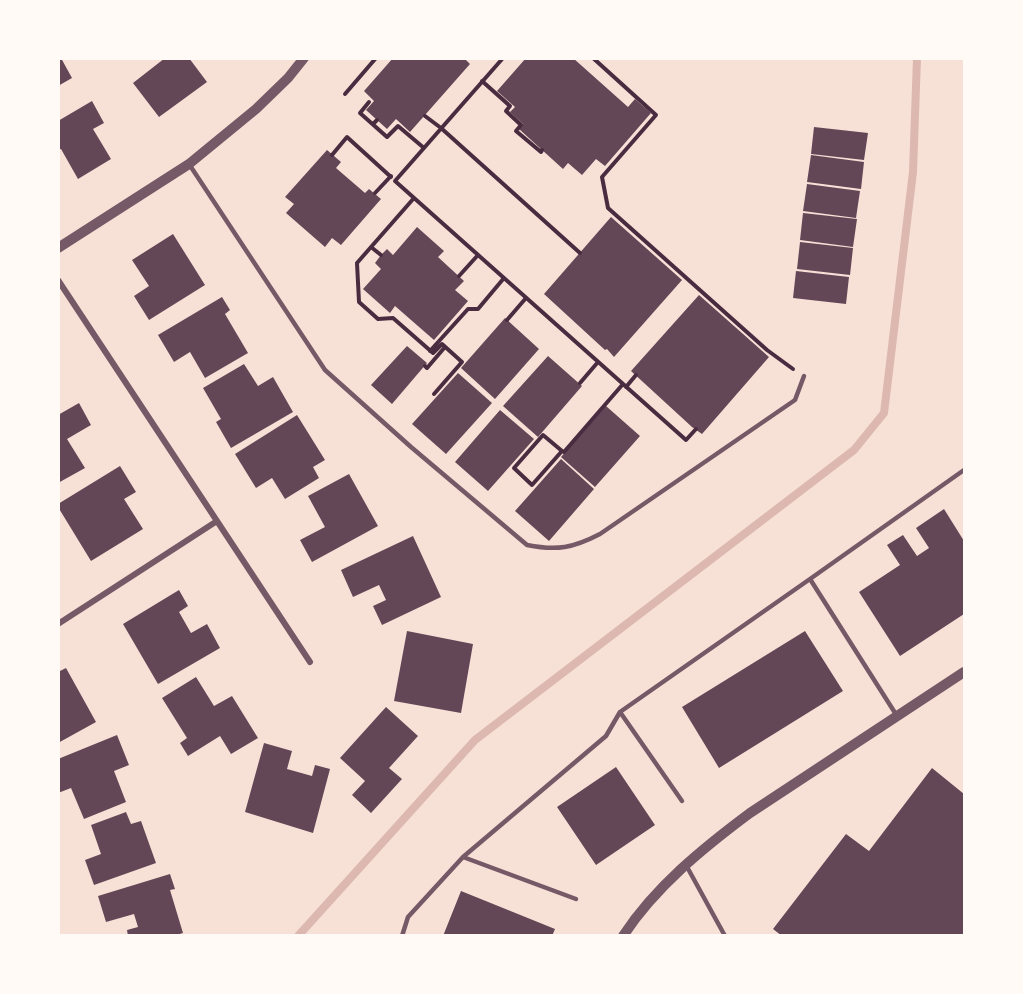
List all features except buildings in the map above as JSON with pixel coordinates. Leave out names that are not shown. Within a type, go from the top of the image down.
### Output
[{"type":"street","points":[[58,248],[189,164],[256,109],[288,78],[304,58]]},
{"type":"street","points":[[58,280],[310,662]]},
{"type":"street","points":[[58,624],[217,521]]},
{"type":"street","points":[[623,936],[654,896],[716,838],[750,813],[964,672]]},
{"type":"lane","points":[[189,164],[325,370],[411,447],[527,545],[561,548],[581,544],[600,534],[795,400],[804,376]]},
{"type":"lane","points":[[402,936],[408,917],[463,857],[606,736],[620,712],[964,470]]},
{"type":"lane","points":[[810,579],[897,716]]},
{"type":"lane","points":[[620,712],[682,801]]},
{"type":"lane","points":[[463,857],[576,899]]},
{"type":"lane","points":[[686,865],[725,936]]},
{"type":"path","points":[[345,94],[376,58]]},
{"type":"path","points":[[593,58],[656,115],[602,177],[608,208],[767,350],[804,376]]},
{"type":"path","points":[[396,180],[502,59]]},
{"type":"path","points":[[483,81],[510,106],[506,111],[521,125],[516,131],[540,152],[542,150]]},
{"type":"path","points":[[369,102],[360,113],[387,137],[398,126],[424,148]]},
{"type":"path","points":[[425,116],[580,253]]},
{"type":"path","points":[[373,124],[377,120]]},
{"type":"path","points":[[332,155],[347,137],[686,440],[696,429]]},
{"type":"path","points":[[375,194],[391,177]]},
{"type":"path","points":[[414,198],[357,263],[359,302],[378,319],[393,318],[433,353],[442,344],[462,362],[434,394]]},
{"type":"path","points":[[371,247],[381,255]]},
{"type":"path","points":[[459,276],[478,255]]},
{"type":"path","points":[[430,351],[468,309],[478,309],[504,278]]},
{"type":"path","points":[[507,320],[526,298]]},
{"type":"path","points":[[425,366],[427,368],[445,347]]},
{"type":"path","points":[[580,383],[598,362]]},
{"type":"path","points":[[562,451],[543,435],[514,468],[532,485],[636,375]]},
{"type":"waterway","points":[[298,936],[475,740],[854,450],[884,413],[913,172],[917,58]]}]
